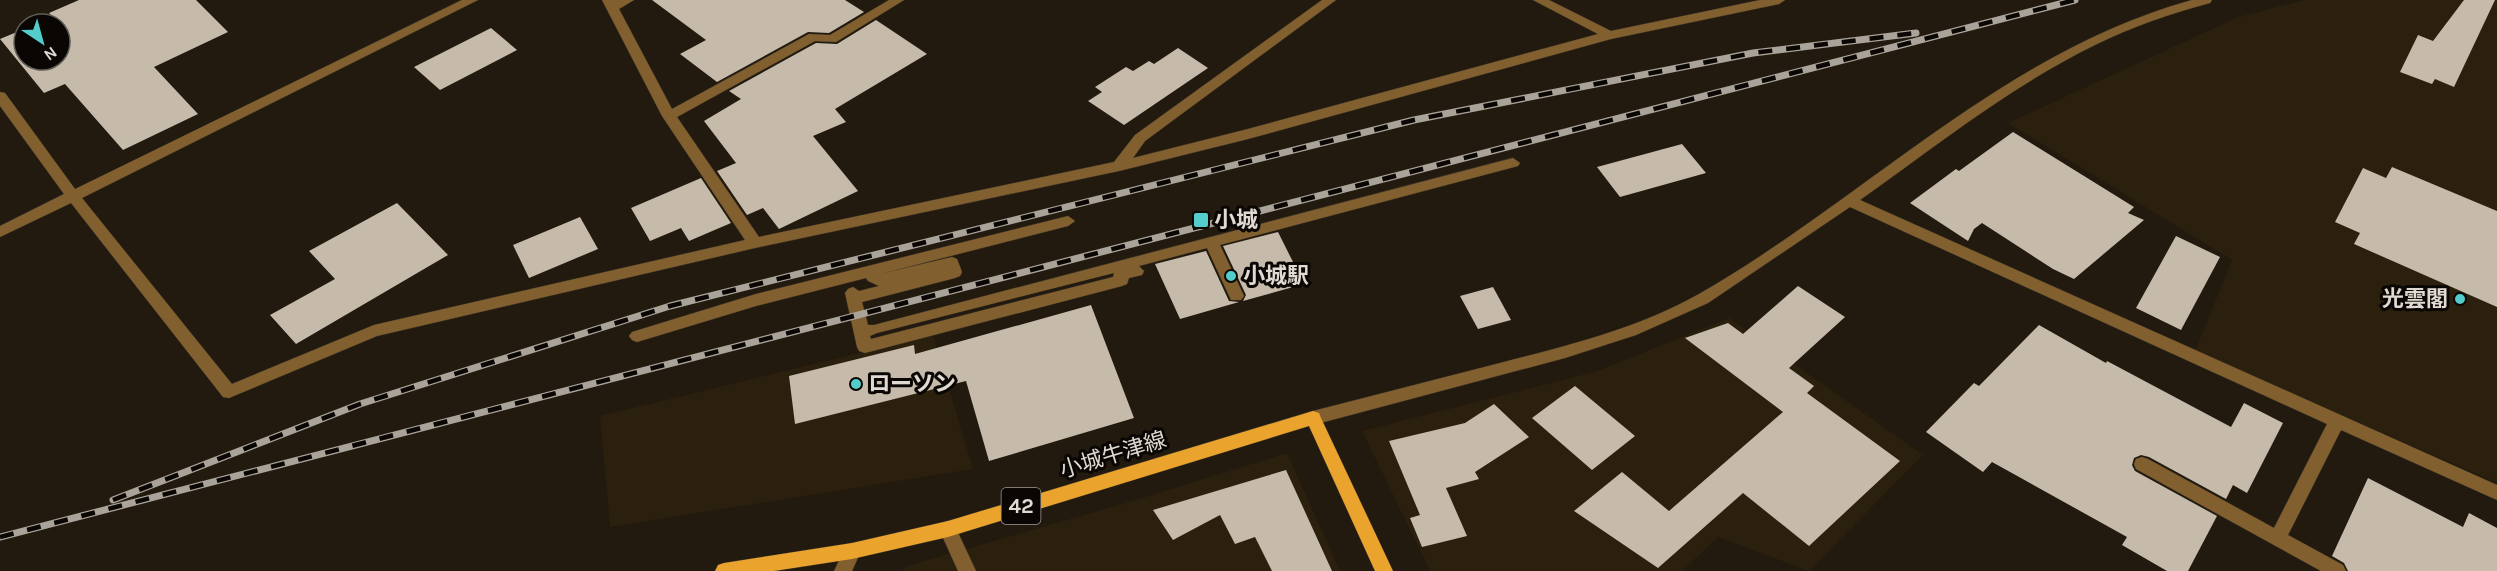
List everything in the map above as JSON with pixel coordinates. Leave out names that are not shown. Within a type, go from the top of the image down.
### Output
[{"type":"main road","name":"小城牛津線","points":[[724,571],[852,551],[948,529],[1313,418]]},
{"type":"main road","points":[[1313,418],[1384,571]]},
{"type":"street","points":[[0,232],[472,0]]},
{"type":"street","points":[[628,0],[610,4],[669,116],[755,243]]},
{"type":"street","points":[[669,116],[813,37],[832,39],[898,0]]},
{"type":"street","points":[[1119,166],[1140,138],[1330,0]]},
{"type":"street","points":[[1539,0],[1610,35]]},
{"type":"street","points":[[0,96],[73,196],[229,392],[374,331],[755,243],[1119,166],[1248,134],[1610,35],[1779,0]]},
{"type":"street","points":[[1313,418],[1565,352],[1631,331],[1703,299],[1849,201],[2003,92],[2091,42],[2172,4],[2206,0]]},
{"type":"street","points":[[852,289],[871,331],[865,347],[1015,300],[1513,163]]},
{"type":"street","points":[[1849,201],[2497,493]]},
{"type":"street","points":[[852,289],[872,271],[1068,221]]},
{"type":"street","points":[[1213,246],[1236,296]]},
{"type":"street","points":[[637,336],[756,300],[852,289],[955,272],[952,263],[882,281],[873,277],[872,271]]},
{"type":"street","points":[[871,331],[1015,300]]},
{"type":"street","points":[[2278,538],[2337,421]]},
{"type":"street","points":[[2142,464],[2337,571]]},
{"type":"street","points":[[948,529],[966,571]]},
{"type":"street","points":[[843,571],[852,551]]},
{"type":"shaded area","points":[[2305,0],[2497,0],[2497,483],[2195,351],[2232,260],[2008,123],[2238,17]]},
{"type":"shaded area","points":[[1729,318],[1923,455],[1809,571],[1718,537],[1682,571],[1430,571],[1362,431],[1597,371]]},
{"type":"shaded area","points":[[933,335],[973,469],[610,527],[600,416]]},
{"type":"shaded area","points":[[1287,453],[1340,571],[902,571],[907,566],[1129,502]]},
{"type":"building","points":[[79,0],[196,0],[228,32],[154,67],[198,114],[123,150],[65,84],[44,93],[27,72],[72,72],[72,12],[51,12]]},
{"type":"building","points":[[652,0],[845,0],[864,12],[829,33],[808,32],[717,82],[680,54],[706,40]]},
{"type":"building","points":[[2464,0],[2495,0],[2454,87],[2435,79],[2432,84],[2400,72],[2418,35],[2433,41]]},
{"type":"building","points":[[876,20],[927,54],[835,109],[846,122],[813,136],[858,191],[779,229],[763,208],[747,215],[717,171],[736,163],[704,121],[741,99],[729,91],[816,43],[837,44]]},
{"type":"building","points":[[491,28],[517,50],[440,90],[414,67]]},
{"type":"building","points":[[12,34],[12,54],[0,39]]},
{"type":"building","points":[[1178,48],[1208,68],[1124,125],[1088,101],[1102,92],[1095,87],[1126,67],[1133,71],[1149,61],[1154,64]]},
{"type":"building","points":[[2013,132],[2134,207],[2128,213],[2144,220],[2074,279],[2053,269],[1982,223],[1974,229],[1968,241],[1910,203],[1956,169],[1959,171]]},
{"type":"building","points":[[1682,144],[1706,173],[1620,197],[1597,167]]},
{"type":"building","points":[[2392,167],[2497,211],[2497,307],[2354,244],[2360,233],[2335,222],[2363,168],[2386,178]]},
{"type":"building","points":[[701,178],[731,223],[689,241],[681,228],[650,241],[631,208]]},
{"type":"building","points":[[397,203],[448,255],[296,344],[270,315],[335,279],[309,251]]},
{"type":"building","points":[[580,217],[598,249],[529,278],[513,245]]},
{"type":"building","points":[[1278,232],[1304,284],[1243,301],[1246,295],[1223,246]]},
{"type":"building","points":[[2176,236],[2220,257],[2181,330],[2136,308]]},
{"type":"building","points":[[1206,251],[1229,301],[1239,302],[1180,319],[1155,264]]},
{"type":"building","points":[[1798,286],[1845,317],[1789,368],[1814,386],[1807,393],[1900,461],[1809,546],[1743,493],[1658,568],[1574,511],[1622,472],[1669,511],[1783,412],[1685,338],[1728,323],[1743,334]]},
{"type":"building","points":[[1493,287],[1511,320],[1478,329],[1460,296]]},
{"type":"building","points":[[1091,305],[1134,418],[989,461],[966,381],[795,424],[789,376],[914,345],[915,354]]},
{"type":"building","points":[[2039,325],[2106,363],[2107,361],[2231,427],[2244,403],[2283,423],[2247,493],[2233,485],[2226,499],[2149,457],[2141,455],[2134,458],[2132,465],[2135,471],[2217,516],[2188,571],[2167,571],[2122,545],[2127,537],[1992,462],[1983,472],[1926,432],[1974,383],[1979,386]]},
{"type":"building","points":[[1575,386],[1635,436],[1592,470],[1532,418]]},
{"type":"building","points":[[1494,404],[1529,437],[1475,472],[1479,479],[1446,488],[1467,536],[1422,547],[1410,518],[1420,515],[1389,441],[1465,423]]},
{"type":"building","points":[[1286,470],[1332,571],[1272,571],[1255,537],[1235,544],[1220,515],[1173,540],[1153,510]]},
{"type":"building","points":[[2368,478],[2463,527],[2469,513],[2497,528],[2497,571],[2348,571],[2344,563],[2332,556]]},
{"type":"railway","points":[[0,537],[2075,0]]},
{"type":"railway","points":[[113,500],[360,404],[670,306],[1414,120],[1753,53],[1916,33]]},
{"type":"place","name":"小城","points":[[1201,220]]},
{"type":"place","name":"小城駅","points":[[1231,276]]},
{"type":"place","name":"光雲閣","points":[[2460,299]]},
{"type":"place","name":"ローソン","points":[[856,384]]}]
